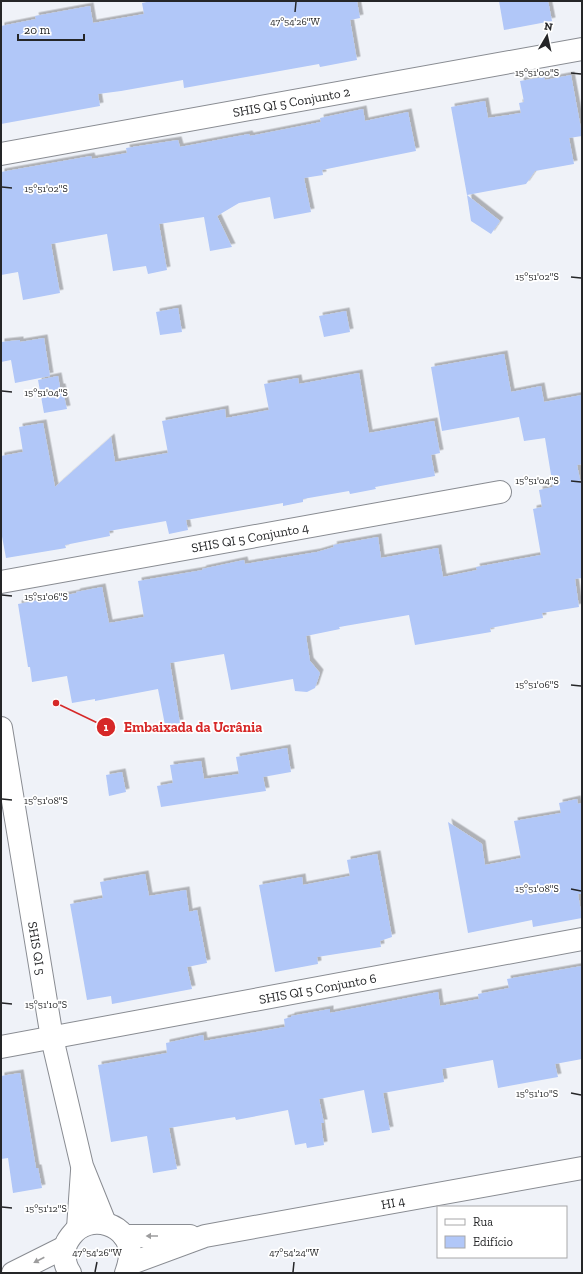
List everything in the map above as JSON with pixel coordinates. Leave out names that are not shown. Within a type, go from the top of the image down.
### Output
[{"type":"street","name":"SHIS QI 5 Conjunto 2","points":[[1,154],[582,49]]},
{"type":"street","name":"SHIS QI 5 Conjunto 4","points":[[1,582],[500,492]]},
{"type":"street","name":"SHIS QI 5","points":[[1,728],[52,1038],[82,1166],[105,1223]]},
{"type":"street","name":"SHIS QI 5 Conjunto 6","points":[[1,1047],[582,939]]},
{"type":"street","name":"SHIS QI 5","points":[[78,1228],[82,1166]]},
{"type":"street","name":"HI 4","points":[[124,1236],[205,1236],[582,1168]]},
{"type":"street","points":[[70,1273],[66,1268],[64,1258],[65,1247],[68,1240],[78,1228],[91,1223],[105,1223],[113,1226],[124,1236],[129,1245],[131,1254],[128,1269]]},
{"type":"street","name":"HI 4","points":[[128,1269],[205,1236]]},
{"type":"street","points":[[13,1273],[65,1247]]},
{"type":"building","points":[[152,1],[357,1],[360,18],[350,20],[357,60],[320,67],[319,64],[184,88],[183,80],[98,94],[100,106],[1,124],[1,26],[36,19],[35,16],[90,6],[93,23],[144,14],[142,3]]},
{"type":"building","points":[[499,1],[548,1],[552,21],[504,30]]},
{"type":"building","points":[[571,75],[582,134],[582,136],[569,138],[574,164],[535,171],[526,184],[467,195],[451,107],[485,101],[488,118],[521,113],[519,103],[524,102],[520,81],[544,77],[545,80]]},
{"type":"building","points":[[363,109],[365,121],[408,112],[416,151],[322,170],[323,175],[304,178],[311,212],[274,219],[270,197],[239,203],[217,216],[232,247],[210,251],[204,217],[159,224],[167,270],[148,274],[146,266],[113,271],[107,234],[51,244],[60,293],[23,300],[18,272],[1,275],[1,172],[91,156],[92,159],[127,153],[126,148],[178,140],[180,147],[249,134],[250,136],[321,122],[320,118]]},
{"type":"building","points":[[467,195],[500,221],[491,234],[471,221]]},
{"type":"building","points":[[178,308],[182,332],[160,335],[156,312]]},
{"type":"building","points":[[346,311],[350,332],[324,337],[319,316]]},
{"type":"building","points":[[44,338],[50,376],[15,383],[11,360],[1,362],[1,342],[20,340],[20,342]]},
{"type":"building","points":[[504,354],[511,392],[541,386],[544,402],[582,395],[582,464],[577,465],[582,489],[582,578],[575,579],[579,607],[542,613],[543,618],[490,628],[491,632],[415,645],[409,615],[339,627],[340,629],[306,636],[310,661],[320,673],[315,688],[307,692],[295,691],[293,679],[231,690],[224,654],[170,663],[180,723],[165,725],[158,689],[95,701],[95,699],[72,703],[67,676],[32,682],[30,667],[28,667],[18,604],[102,587],[109,623],[144,617],[138,581],[203,570],[202,569],[244,560],[245,564],[317,552],[334,547],[333,545],[378,537],[381,558],[438,548],[443,577],[477,570],[476,567],[541,555],[533,509],[542,507],[539,490],[553,487],[545,438],[524,441],[519,417],[442,431],[431,367]]},
{"type":"building","points":[[359,373],[369,433],[434,421],[440,453],[431,455],[435,476],[375,487],[376,489],[350,494],[349,491],[303,499],[303,502],[283,506],[283,503],[186,520],[188,530],[169,534],[166,521],[109,531],[110,536],[65,545],[66,548],[6,558],[1,531],[1,456],[23,452],[19,427],[43,423],[55,487],[111,437],[115,462],[168,453],[162,421],[225,409],[226,418],[269,410],[264,384],[298,378],[299,384]]},
{"type":"building","points":[[58,376],[67,409],[44,413],[38,380]]},
{"type":"building","points":[[287,748],[291,772],[263,777],[266,791],[161,807],[157,786],[173,783],[170,765],[201,761],[204,779],[239,774],[236,757]]},
{"type":"building","points":[[122,772],[126,792],[109,796],[106,775]]},
{"type":"building","points":[[577,799],[578,804],[582,803],[582,894],[578,894],[582,918],[533,927],[532,920],[468,933],[448,822],[482,844],[485,865],[521,858],[514,821],[561,813],[559,803]]},
{"type":"building","points":[[377,854],[392,937],[380,941],[381,947],[317,957],[318,964],[275,972],[259,885],[302,877],[303,885],[350,876],[347,860]]},
{"type":"building","points":[[145,874],[149,896],[186,890],[189,912],[197,910],[207,963],[187,967],[192,989],[112,1004],[111,996],[87,1000],[70,904],[103,898],[100,882]]},
{"type":"building","points":[[582,966],[582,1059],[555,1064],[558,1077],[498,1088],[493,1060],[442,1069],[444,1082],[383,1093],[390,1130],[372,1133],[364,1090],[319,1099],[324,1123],[321,1123],[324,1145],[307,1148],[306,1143],[295,1145],[288,1110],[236,1120],[235,1117],[169,1128],[177,1169],[153,1173],[147,1136],[111,1142],[98,1065],[167,1053],[166,1043],[203,1035],[204,1041],[285,1027],[284,1019],[291,1016],[330,1009],[330,1013],[438,992],[440,1006],[479,999],[478,994],[509,988],[507,979]]},
{"type":"building","points":[[20,1073],[36,1168],[38,1168],[42,1188],[13,1193],[8,1158],[1,1159],[1,1076]]},
{"type":"place","name":"Embaixada da Ucrânia","points":[[56,703]]}]
